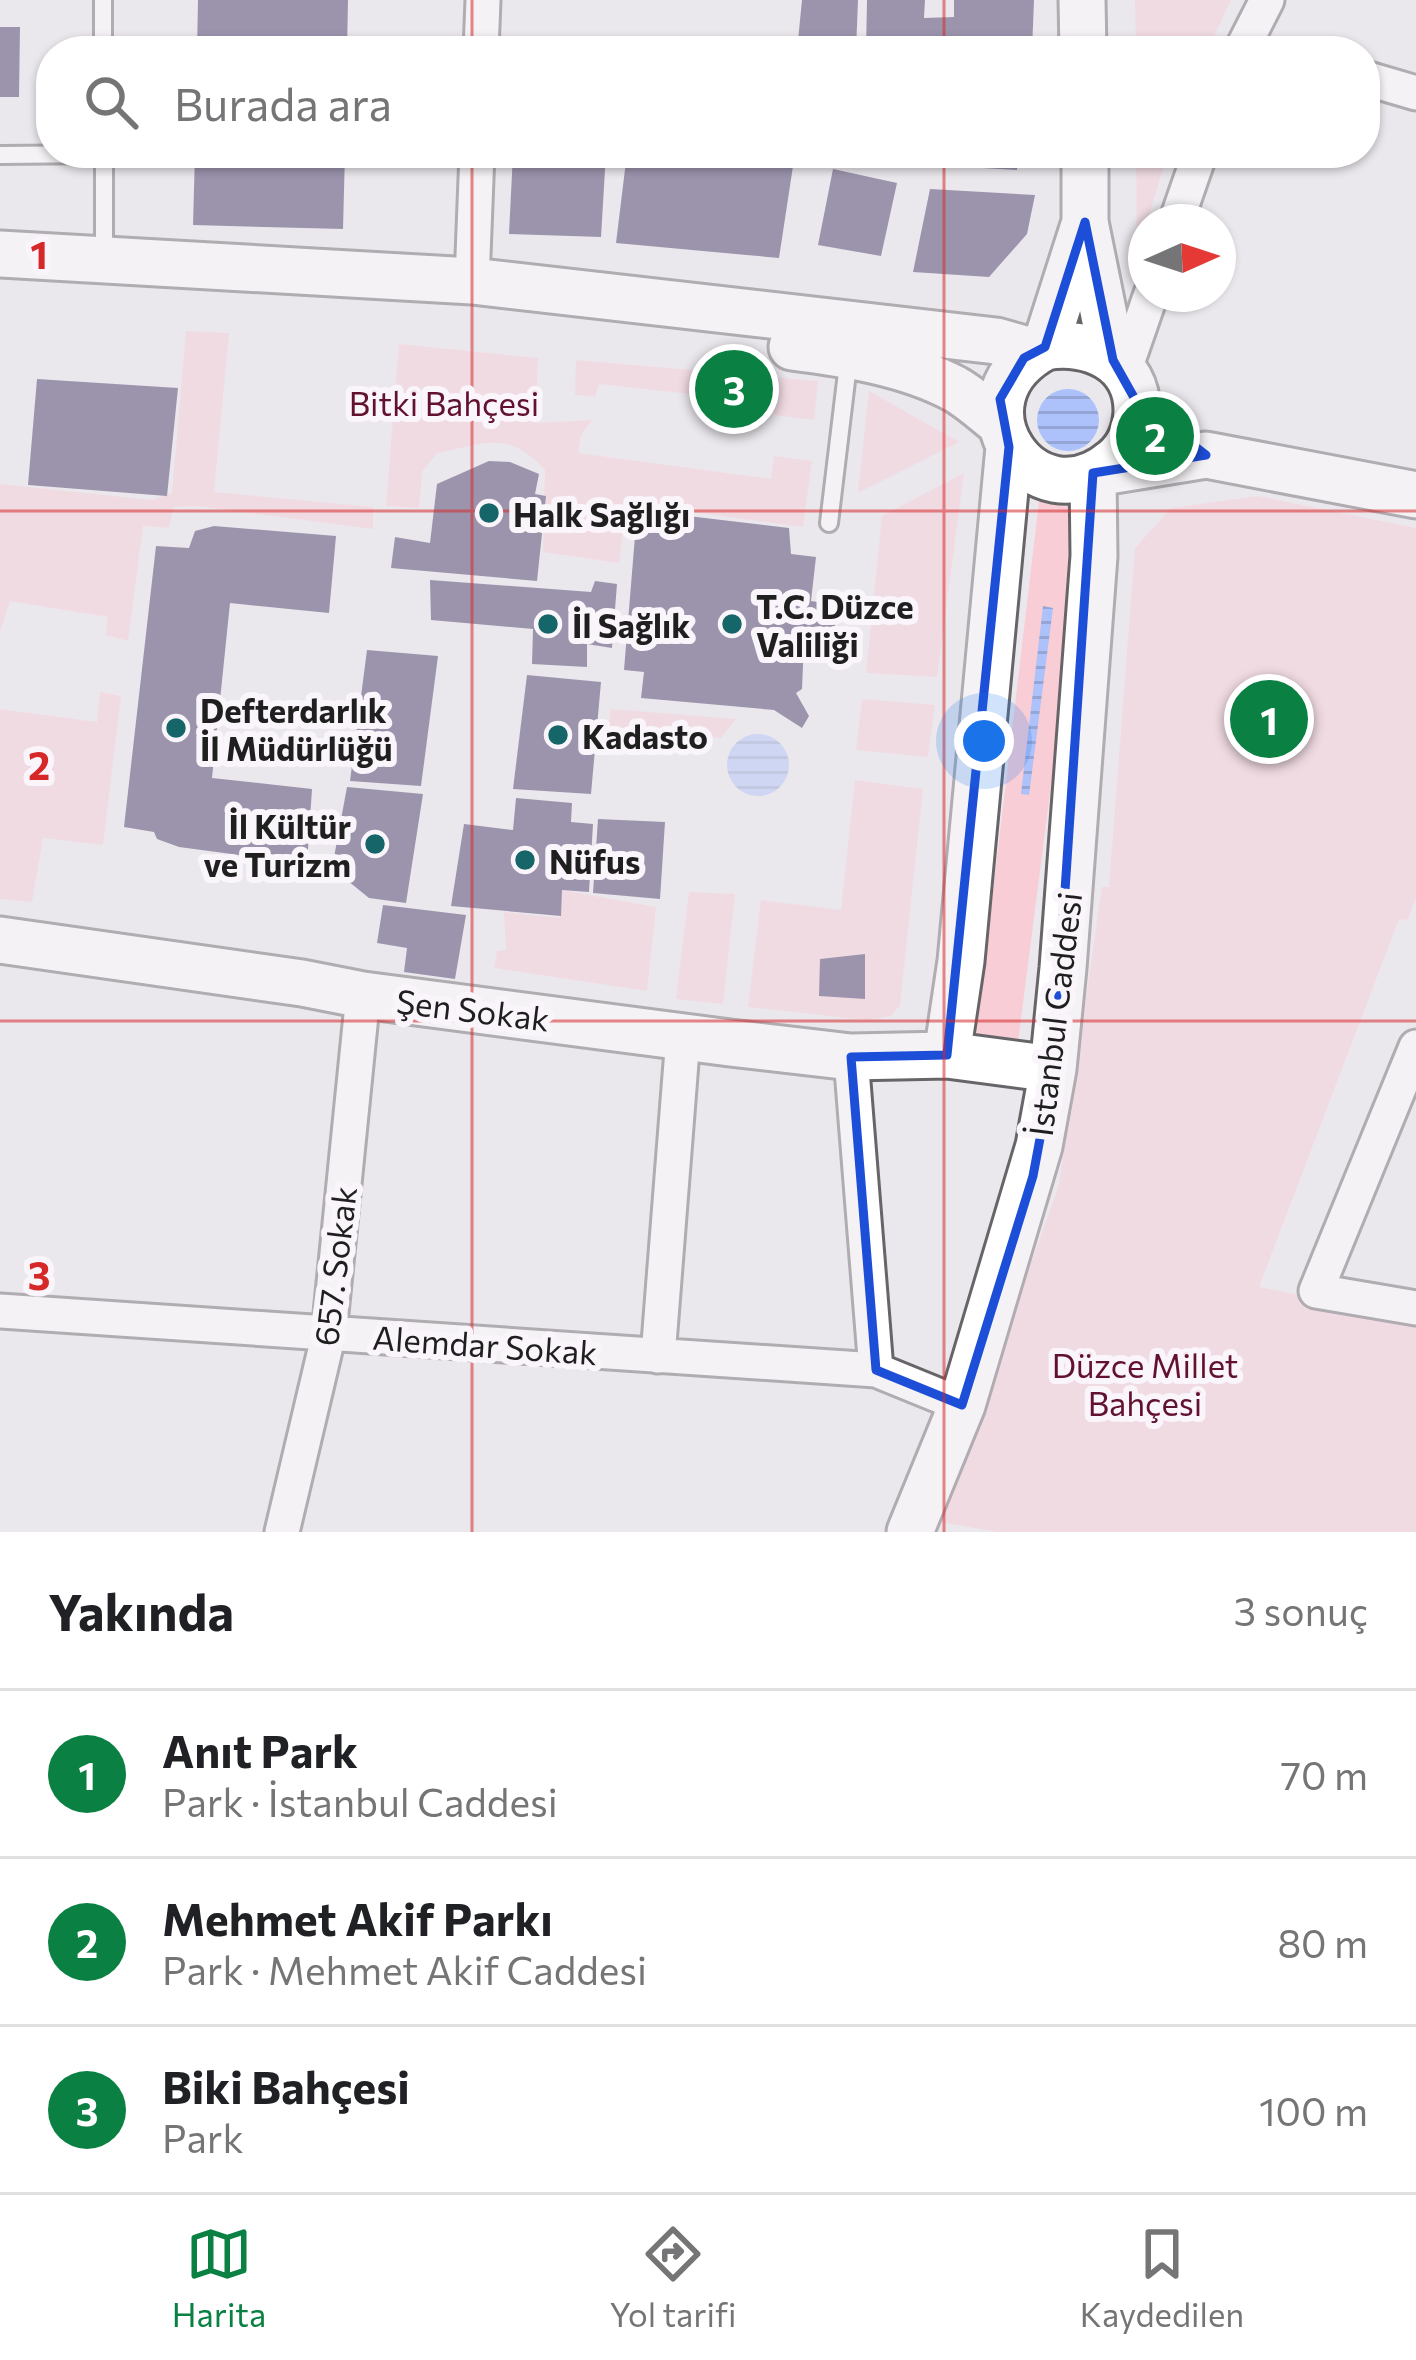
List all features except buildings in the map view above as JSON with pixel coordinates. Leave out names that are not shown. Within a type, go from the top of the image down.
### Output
[{"type":"main road","points":[[1082,0],[1083,36]]},
{"type":"main road","points":[[1084,168],[1085,223],[1134,433],[1122,455],[1097,474]]},
{"type":"main road","points":[[947,1055],[961,961],[1005,435],[1000,399],[1009,377],[1040,350],[1085,223]]},
{"type":"main road","points":[[0,254],[472,281],[996,341],[1040,350],[1069,343],[1093,347],[1206,455]]},
{"type":"main road","points":[[0,284],[352,300],[563,319],[849,355],[917,373],[958,390],[1005,435],[1022,464],[1061,481],[1206,455],[1416,495]]},
{"type":"main road","name":"İstanbul Caddesi","points":[[910,1532],[962,1405],[1033,1176],[1053,1069],[1097,474]]},
{"type":"main road","name":"Şen Sokak","points":[[0,940],[683,1037],[851,1057],[947,1055],[1053,1069]]},
{"type":"street","points":[[482,36],[483,0]]},
{"type":"street","points":[[1257,36],[1267,0]]},
{"type":"street","points":[[1380,82],[1416,93]]},
{"type":"street","points":[[472,281],[476,168]]},
{"type":"street","points":[[1182,204],[1195,168]]},
{"type":"street","points":[[1124,377],[1145,312]]},
{"type":"street","name":"657. Sokak","points":[[282,1532],[329,1333],[363,995]]},
{"type":"street","points":[[658,1355],[683,1037]]},
{"type":"street","points":[[1416,1047],[1316,1292],[1416,1308]]},
{"type":"street","points":[[851,1057],[875,1370]]},
{"type":"street","name":"Alemdar Sokak","points":[[0,1311],[875,1370],[962,1405]]},
{"type":"lane","points":[[103,0],[103,36]]},
{"type":"lane","points":[[0,154],[36,154]]},
{"type":"lane","points":[[104,168],[104,260]]},
{"type":"lane","points":[[829,523],[849,355]]},
{"type":"highlighted area","points":[[1085,222],[1113,360],[1136,401],[1206,455],[1093,473],[1053,1069],[1033,1176],[962,1405],[876,1370],[851,1057],[947,1055],[1009,447],[1000,399],[1024,358],[1045,347]]},
{"type":"green space","points":[[1135,0],[1231,0],[1214,36],[1136,36]]},
{"type":"green space","points":[[1136,168],[1163,168],[1152,204],[1137,204]]},
{"type":"green space","name":"Bitki Bahçesi","points":[[186,331],[229,333],[214,492],[373,507],[373,529],[197,506],[173,507],[169,528],[143,526],[128,641],[106,635],[108,617],[10,601],[0,632],[0,484],[152,500],[172,493]]},
{"type":"green space","name":"Bitki Bahçesi","points":[[399,344],[538,358],[535,423],[592,420],[581,435],[578,453],[771,479],[774,456],[812,461],[803,527],[626,503],[619,563],[543,552],[545,470],[519,449],[495,443],[437,453],[422,472],[419,508],[386,506]]},
{"type":"green space","points":[[576,360],[818,381],[814,420],[775,415],[773,403],[599,384],[595,397],[575,395]]},
{"type":"green space","points":[[869,391],[959,442],[858,493]]},
{"type":"green space","points":[[964,473],[937,677],[866,673],[882,516]]},
{"type":"green space","name":"Düzce Millet Bahçesi","points":[[1258,496],[1416,528],[1416,898],[1408,920],[1399,919],[1259,1287],[1416,1318],[1416,1532],[998,1532],[939,1522],[1059,1185],[1102,887],[1109,887],[1135,548],[1171,508]]},
{"type":"green space","points":[[1039,501],[1081,509],[1076,591],[1018,1042],[976,1037]]},
{"type":"green space","points":[[100,692],[121,696],[103,845],[43,838],[32,902],[0,899],[0,709],[97,722]]},
{"type":"green space","points":[[862,699],[935,705],[928,757],[856,750]]},
{"type":"green space","points":[[611,709],[736,719],[721,738],[608,729]]},
{"type":"green space","points":[[855,780],[923,789],[900,1005],[891,1016],[866,1020],[748,1007],[761,900],[841,910]]},
{"type":"green space","points":[[562,890],[656,907],[647,991],[494,968],[497,951],[506,950],[504,912],[560,918]]},
{"type":"green space","points":[[689,892],[735,894],[723,1004],[676,999]]},
{"type":"water","points":[[1068,389],[1090,398],[1099,420],[1090,442],[1068,451],[1046,442],[1037,420],[1046,398]]},
{"type":"water","points":[[1043,606],[1053,608],[1029,795],[1021,794]]},
{"type":"water","points":[[758,734],[780,743],[789,765],[780,787],[758,796],[736,787],[727,765],[736,743]]},
{"type":"place","name":"Biki Bahçesi","points":[[734,389]]},
{"type":"place","name":"Mehmet Akif Parkı","points":[[1155,436]]},
{"type":"place","name":"Halk Sağlığı","points":[[489,513]]},
{"type":"place","name":"İl Sağlık","points":[[548,624]]},
{"type":"place","name":"T.C. Düzce Valiliği","points":[[732,624]]},
{"type":"place","name":"Anıt Park","points":[[1269,719]]},
{"type":"place","name":"Defterdarlık İl Müdürlüğü","points":[[176,728]]},
{"type":"place","name":"Kadasto","points":[[558,735]]},
{"type":"place","name":"İl Kültür ve Turizm","points":[[375,844]]},
{"type":"place","name":"Nüfus","points":[[525,860]]}]
